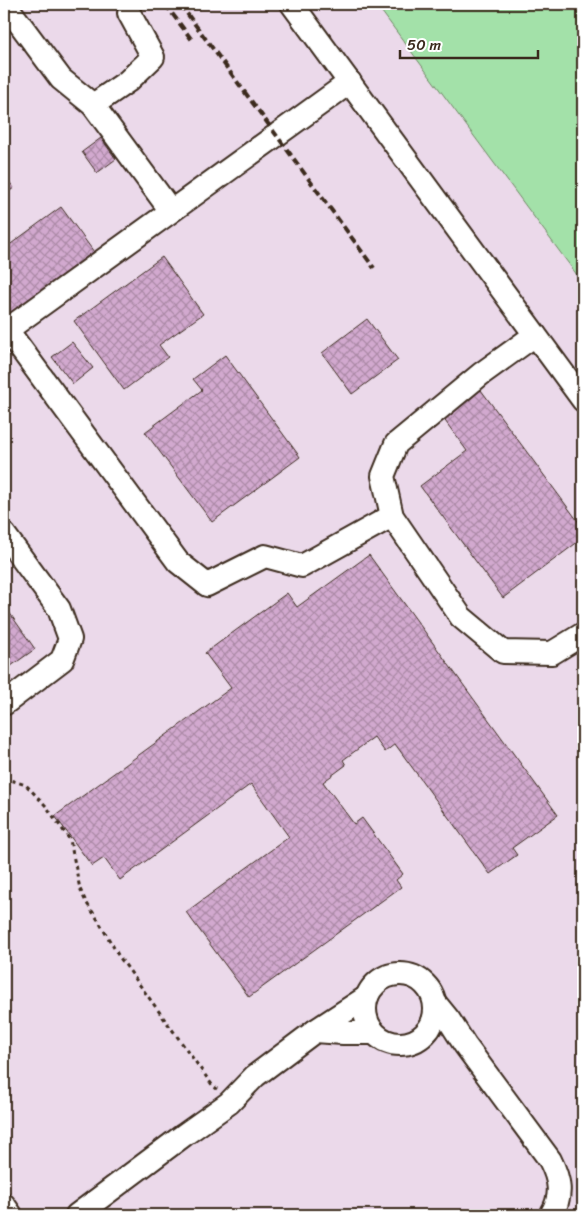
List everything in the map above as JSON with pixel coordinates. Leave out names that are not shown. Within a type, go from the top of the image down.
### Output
[{"type":"street","points":[[5,4],[61,79],[93,105],[171,211]]},
{"type":"street","points":[[292,4],[583,400]]},
{"type":"street","points":[[93,105],[128,82],[154,57],[129,13]]},
{"type":"street","points":[[350,82],[5,331],[178,562],[208,585],[265,556],[302,566],[392,516]]},
{"type":"street","points":[[535,335],[481,374],[396,444],[383,476],[392,516],[461,617],[503,652],[552,653],[583,634]]},
{"type":"street","points":[[4,534],[59,609],[70,639],[62,660],[4,704]]},
{"type":"street","points":[[436,1004],[436,1014],[428,1031],[421,1038],[404,1044],[393,1044],[382,1040],[374,1033],[368,1024],[365,1006],[367,997],[373,987],[382,979],[404,974],[416,977],[425,984],[432,993],[436,1004],[465,1045],[550,1160],[559,1182],[558,1203],[551,1215]]},
{"type":"street","points":[[77,1215],[229,1103],[255,1076],[315,1031],[367,997]]},
{"type":"street","points":[[315,1031],[374,1033]]},
{"type":"street","points":[[428,1031],[465,1045]]},
{"type":"street","points":[[4,1205],[11,1215]]},
{"type":"path","points":[[4,778],[26,785],[46,806],[70,840],[80,889],[118,955],[214,1086],[222,1091],[229,1103]]},
{"type":"shaded area","points":[[4,4],[376,4],[583,283],[583,1215],[4,1215]]},
{"type":"green space","points":[[376,4],[583,4],[583,283]]},
{"type":"building","points":[[101,138],[116,159],[97,173],[82,152]]},
{"type":"building","points":[[4,175],[14,188],[4,195]]},
{"type":"building","points":[[61,207],[94,252],[4,318],[4,249]]},
{"type":"building","points":[[162,257],[203,314],[159,345],[168,357],[124,390],[74,321]]},
{"type":"building","points":[[367,319],[398,360],[352,394],[322,353]]},
{"type":"building","points":[[72,342],[93,368],[73,384],[52,357]]},
{"type":"building","points":[[225,355],[300,457],[212,522],[145,432],[202,390],[193,379]]},
{"type":"building","points":[[478,386],[583,528],[583,538],[503,598],[420,486],[467,451],[440,414]]},
{"type":"building","points":[[369,555],[558,815],[512,848],[517,855],[490,874],[395,744],[385,752],[374,737],[343,760],[346,765],[323,782],[354,824],[362,818],[403,874],[396,880],[401,887],[249,997],[186,912],[289,837],[251,784],[120,880],[104,858],[92,866],[55,816],[231,688],[205,653],[287,593],[297,607]]},
{"type":"building","points":[[4,605],[35,649],[4,671]]},
{"type":"railway","points":[[165,4],[192,40]]},
{"type":"railway","points":[[180,4],[374,268]]}]
